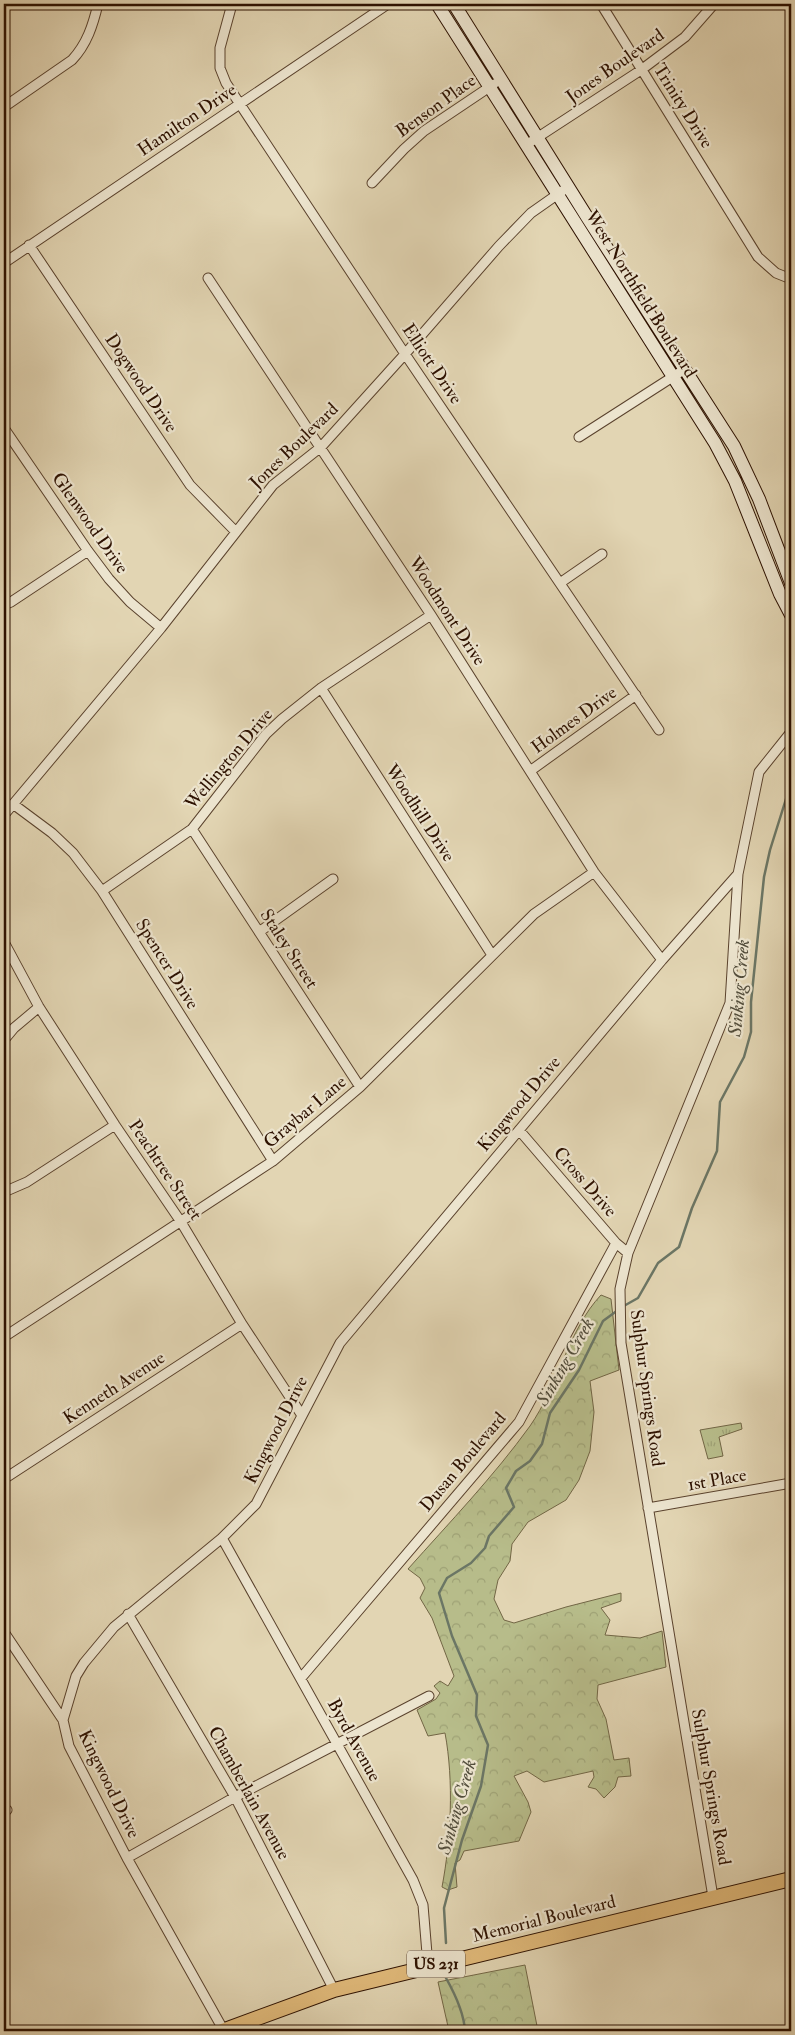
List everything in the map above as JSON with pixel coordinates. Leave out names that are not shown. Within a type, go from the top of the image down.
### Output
[{"type":"main road","name":"West Northfield Boulevard","points":[[437,4],[715,443],[736,481],[780,594],[791,615]]},
{"type":"main road","name":"West Northfield Boulevard","points":[[454,4],[568,187],[734,446],[759,499],[791,583]]},
{"type":"main road","name":"Memorial Boulevard","points":[[223,2031],[334,1990],[791,1879]]},
{"type":"street","points":[[4,107],[72,60],[80,52],[90,32],[98,4]]},
{"type":"street","name":"Elliott Drive","points":[[232,4],[220,48],[220,68],[226,82],[405,354],[659,730]]},
{"type":"street","name":"Hamilton Drive","points":[[4,263],[388,4]]},
{"type":"street","name":"Trinity Drive","points":[[601,4],[758,257],[776,273],[791,279]]},
{"type":"street","name":"Jones Boulevard","points":[[526,145],[641,70],[686,36],[714,4]]},
{"type":"street","name":"Benson Place","points":[[372,183],[424,131],[500,79]]},
{"type":"street","name":"Jones Boulevard","points":[[4,814],[161,628],[273,485],[321,447],[531,213],[568,187]]},
{"type":"street","name":"Dogwood Drive","points":[[29,245],[190,485],[236,532]]},
{"type":"street","name":"Woodmont Drive","points":[[208,278],[432,615],[594,872],[662,960]]},
{"type":"street","points":[[579,436],[685,369]]},
{"type":"street","name":"Glenwood Drive","points":[[4,428],[88,551],[120,593],[161,628]]},
{"type":"street","points":[[4,605],[88,551]]},
{"type":"street","points":[[560,583],[602,554]]},
{"type":"street","name":"Wellington Drive","points":[[102,891],[192,829],[266,734],[282,718],[321,688],[432,615]]},
{"type":"street","name":"Woodhill Drive","points":[[321,688],[492,955]]},
{"type":"street","name":"Holmes Drive","points":[[530,771],[636,695]]},
{"type":"street","name":"Sulphur Springs Road","points":[[713,1897],[621,1342],[620,1289],[628,1253],[730,1003],[738,874],[760,772],[791,732]]},
{"type":"street","name":"Spencer Drive","points":[[13,804],[52,833],[73,853],[102,891],[273,1161]]},
{"type":"street","name":"Staley Street","points":[[192,829],[360,1087]]},
{"type":"street","name":"Graybar Lane","points":[[4,1337],[273,1161],[360,1087],[534,914],[594,872]]},
{"type":"street","name":"Kingwood Drive","points":[[223,2031],[127,1858],[69,1746],[63,1720],[76,1676],[102,1640],[128,1614],[222,1538],[256,1504],[301,1414],[340,1343],[662,960],[738,874]]},
{"type":"street","points":[[259,932],[334,879]]},
{"type":"street","name":"Peachtree Street","points":[[4,942],[39,1006],[115,1125],[181,1222],[242,1324],[301,1414]]},
{"type":"street","points":[[4,1040],[14,1028],[39,1006]]},
{"type":"street","points":[[4,1192],[27,1182],[115,1125]]},
{"type":"street","name":"Cross Drive","points":[[519,1130],[616,1243],[628,1253]]},
{"type":"street","name":"Dusan Boulevard","points":[[301,1678],[519,1422],[616,1243]]},
{"type":"street","name":"Kenneth Avenue","points":[[4,1478],[242,1324]]},
{"type":"street","name":"1st Place","points":[[648,1508],[791,1483]]},
{"type":"street","name":"Byrd Avenue","points":[[222,1538],[413,1880],[423,1905],[428,1966]]},
{"type":"street","name":"Chamberlain Avenue","points":[[128,1614],[235,1797],[334,1990]]},
{"type":"street","points":[[4,1632],[63,1720]]},
{"type":"street","points":[[127,1858],[235,1797],[429,1696]]},
{"type":"green space","points":[[601,1295],[611,1299],[619,1370],[590,1381],[594,1412],[590,1451],[579,1480],[566,1500],[528,1522],[512,1544],[510,1561],[498,1580],[494,1599],[504,1620],[514,1623],[621,1593],[621,1601],[601,1608],[610,1620],[605,1635],[640,1638],[662,1631],[666,1667],[598,1685],[597,1699],[606,1719],[614,1760],[629,1758],[631,1776],[618,1777],[615,1787],[604,1798],[596,1789],[588,1787],[594,1777],[593,1771],[544,1782],[527,1771],[514,1776],[528,1802],[531,1812],[519,1841],[464,1851],[460,1860],[455,1863],[457,1887],[448,1890],[442,1887],[448,1850],[450,1810],[450,1771],[445,1733],[428,1736],[417,1710],[436,1699],[440,1693],[434,1686],[440,1681],[448,1686],[454,1676],[432,1618],[420,1598],[425,1588],[420,1578],[408,1569],[486,1481],[530,1426],[548,1394],[571,1341],[590,1309]]},
{"type":"green space","points":[[741,1423],[742,1429],[719,1437],[723,1456],[708,1459],[700,1430]]},
{"type":"green space","points":[[525,1965],[538,2031],[449,2031],[438,1982]]},
{"type":"waterway","name":"Sinking Creek","points":[[622,1307],[638,1298],[658,1263],[679,1247],[692,1208],[717,1151],[720,1102],[744,1057],[751,1032],[751,1002],[764,877],[770,850],[791,783]]},
{"type":"waterway","name":"Sinking Creek","points":[[446,1943],[444,1908],[462,1840],[481,1786],[488,1745],[476,1716],[477,1695],[452,1636],[439,1593],[447,1578],[471,1563],[485,1548],[489,1536],[514,1507],[506,1488],[516,1471],[530,1461],[542,1444],[550,1413],[579,1370],[603,1321],[618,1310]]},
{"type":"waterway","points":[[446,1978],[463,2017],[465,2031]]}]
